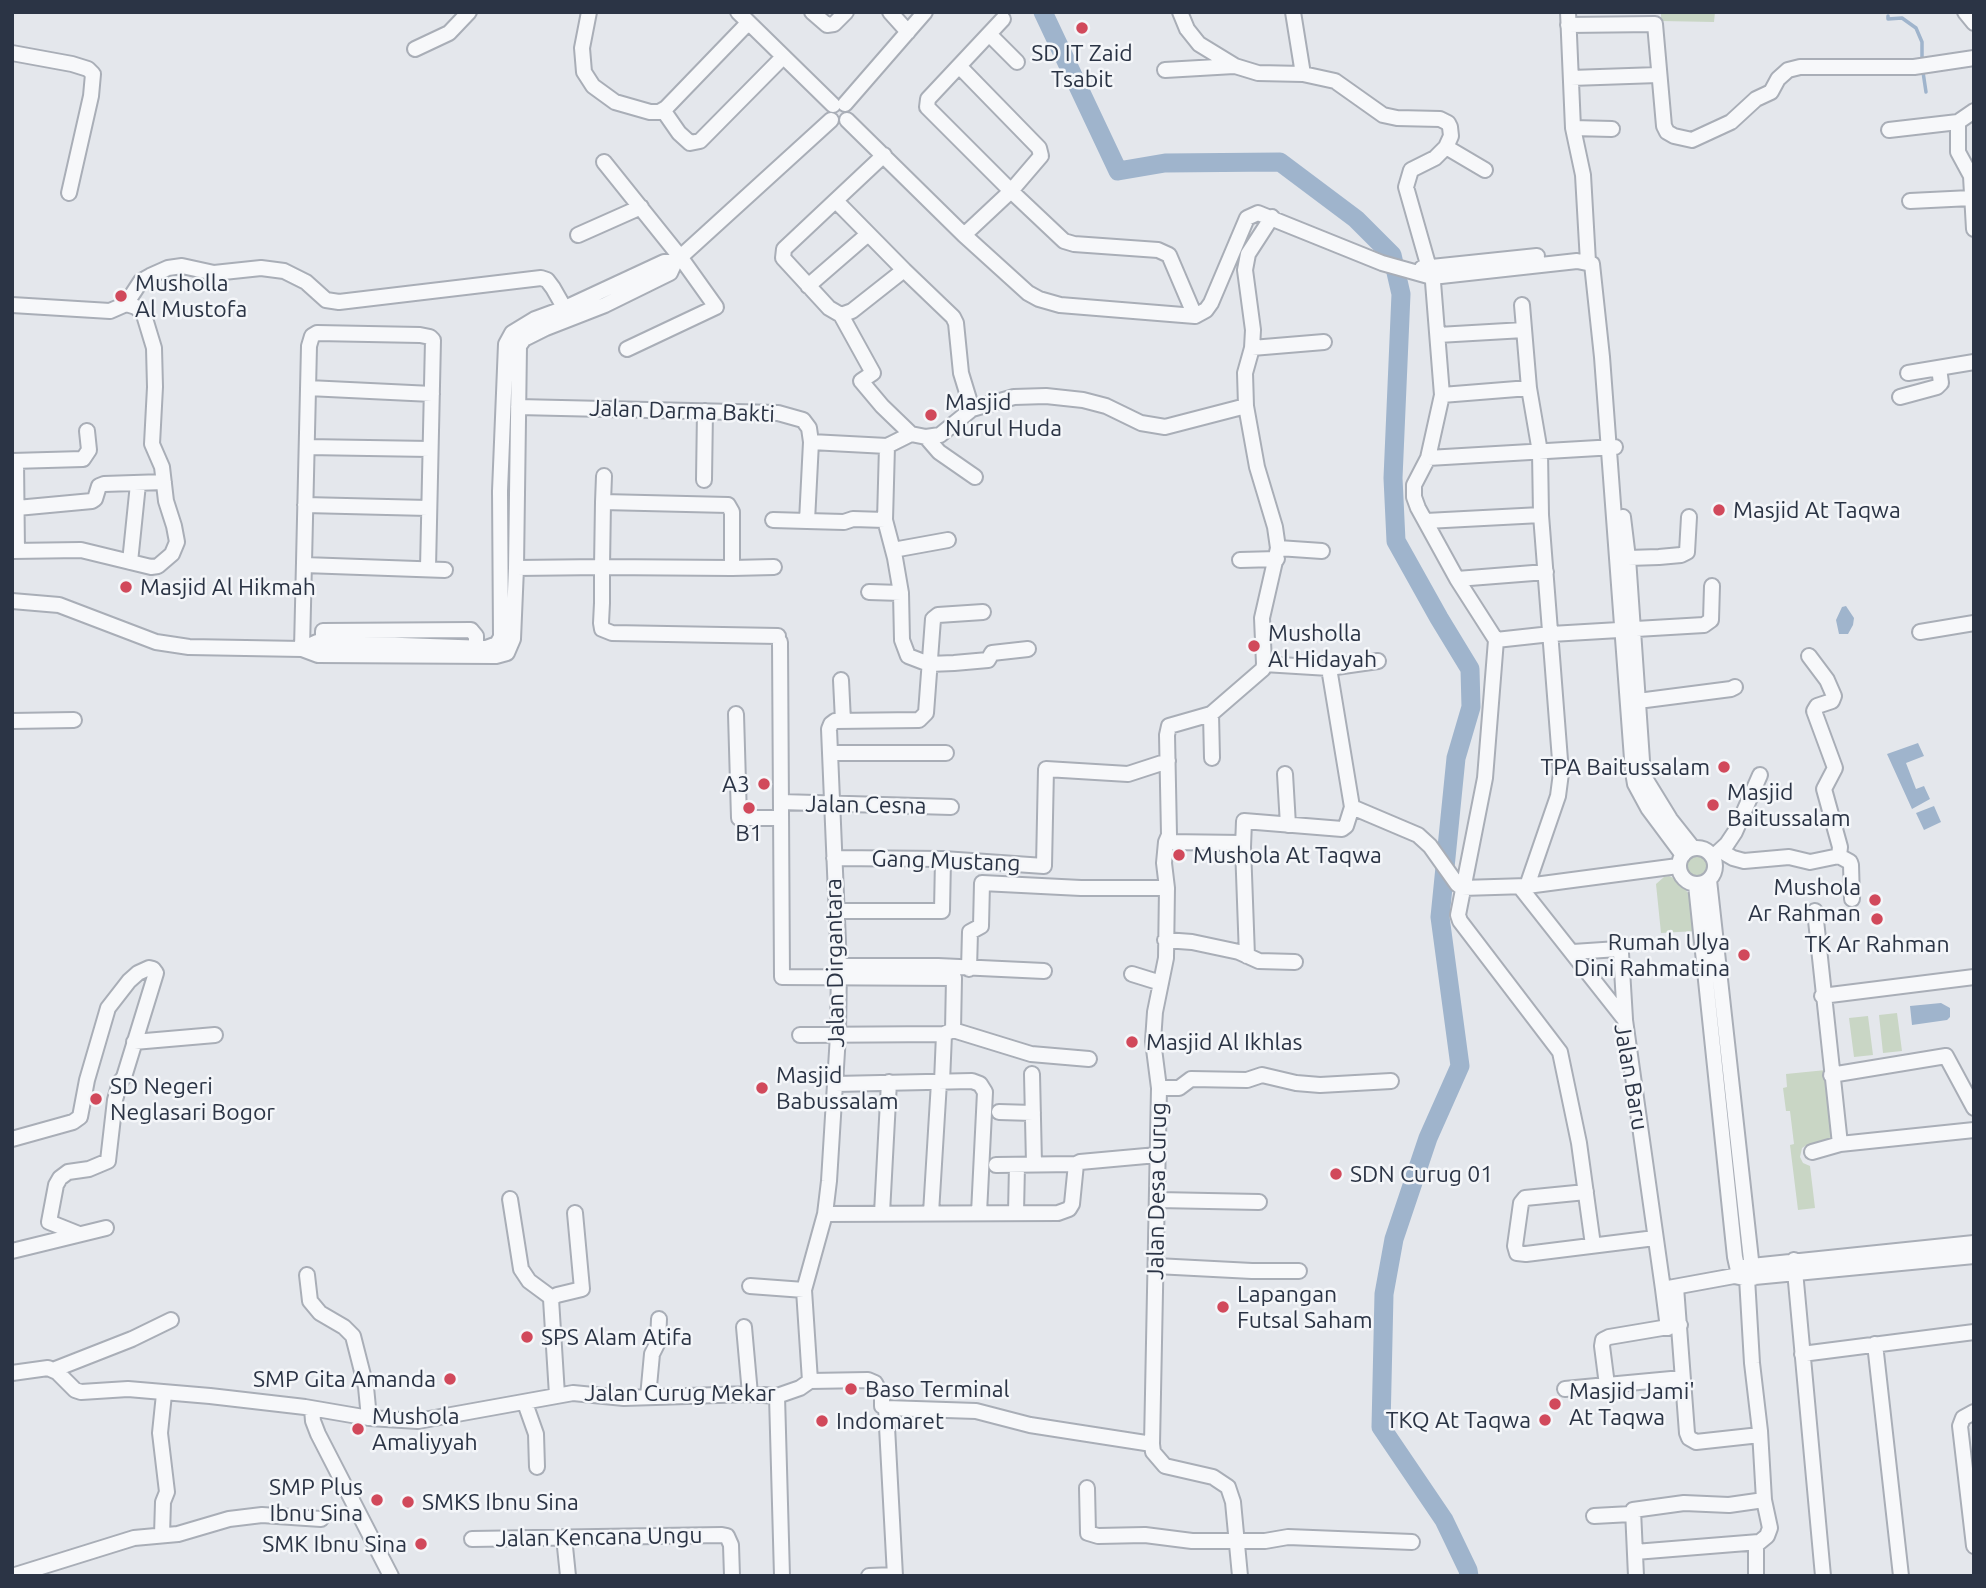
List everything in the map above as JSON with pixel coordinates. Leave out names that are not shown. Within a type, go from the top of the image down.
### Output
[{"type":"street","points":[[415,49],[449,33],[469,12]]},
{"type":"street","points":[[589,12],[582,48],[584,72],[593,86],[615,102],[650,112],[663,110],[743,18],[836,109],[849,111],[847,120],[964,234],[1028,293],[1039,299],[1060,304],[1195,316],[1206,310],[1211,303],[1247,218],[1258,213],[1272,216],[1407,270],[1431,272],[1594,257],[1600,266],[1628,631],[1635,784],[1648,808],[1685,856]]},
{"type":"street","points":[[812,12],[827,25],[834,24],[846,12]]},
{"type":"street","points":[[890,12],[908,32]]},
{"type":"street","points":[[12,601],[59,605],[156,642],[188,647],[302,649],[318,655],[503,655],[508,652],[513,639],[516,568],[519,346],[524,339],[664,262],[678,260],[836,109],[925,12]]},
{"type":"street","points":[[1180,12],[1187,29],[1199,44],[1235,66],[1258,73],[1303,74],[1335,81],[1383,115],[1445,120],[1448,123],[1451,132],[1446,147],[1438,155],[1411,170],[1406,180],[1431,272],[1442,395],[1427,458],[1414,485],[1418,508],[1457,579],[1496,640],[1485,778],[1459,886],[1458,907],[1460,921],[1560,1052],[1580,1143],[1593,1245]]},
{"type":"street","points":[[1293,12],[1303,74]]},
{"type":"street","points":[[1965,12],[1974,23]]},
{"type":"street","points":[[1588,257],[1583,175],[1573,128],[1568,18],[1655,18],[1664,126],[1667,132],[1674,136],[1692,140],[1731,122],[1756,99],[1771,92],[1787,70],[1800,67],[1914,67],[1973,63]]},
{"type":"street","points":[[1003,19],[928,99],[927,107],[1060,238],[1069,243],[1158,250],[1170,255],[1195,316]]},
{"type":"street","points":[[989,34],[1017,62]]},
{"type":"street","points":[[12,53],[72,64],[88,69],[93,74],[93,88],[69,193]]},
{"type":"street","points":[[663,110],[679,133],[690,142],[699,141],[783,57]]},
{"type":"street","points":[[959,66],[1041,152],[1040,160],[1011,191],[964,234]]},
{"type":"street","points":[[1165,70],[1235,66]]},
{"type":"street","points":[[1571,78],[1658,75]]},
{"type":"street","points":[[1889,130],[1958,122],[1974,111]]},
{"type":"street","points":[[1958,122],[1958,152],[1971,176],[1974,229]]},
{"type":"street","points":[[1573,128],[1612,129]]},
{"type":"street","points":[[1446,147],[1485,170]]},
{"type":"street","points":[[884,155],[782,251],[785,261],[808,286],[829,308],[841,315],[873,373],[861,381],[882,406],[975,477]]},
{"type":"street","points":[[604,162],[716,307],[627,349]]},
{"type":"street","points":[[1910,201],[1971,198]]},
{"type":"street","points":[[836,201],[957,323],[961,373],[972,409]]},
{"type":"street","points":[[578,235],[640,207]]},
{"type":"street","points":[[1272,216],[1248,254],[1245,270],[1253,330],[1252,348],[1245,373],[1246,406],[1257,467],[1275,527],[1278,554],[1262,618],[1264,664],[1329,668],[1378,661]]},
{"type":"street","points":[[808,286],[868,234]]},
{"type":"street","points":[[12,306],[110,311],[126,304],[141,281],[168,268],[183,266],[214,273],[261,268],[284,271],[306,282],[326,300],[339,302],[541,278],[547,280],[568,314]]},
{"type":"street","points":[[841,315],[852,311],[904,270]]},
{"type":"street","points":[[87,431],[89,450],[83,459],[14,461],[17,508],[15,551],[80,550],[151,567],[158,566],[172,554],[177,542],[162,467],[152,444],[154,348],[144,315],[136,307],[126,304]]},
{"type":"street","points":[[1522,305],[1529,388],[1539,452],[1541,515],[1561,773],[1558,796],[1523,886]]},
{"type":"street","points":[[302,649],[323,642],[323,631],[471,630],[476,636],[475,646],[493,646],[501,637],[500,491],[506,344],[512,333],[521,326],[568,314]]},
{"type":"street","points":[[1438,335],[1524,330]]},
{"type":"street","points":[[302,649],[310,340],[317,333],[420,335],[430,337],[434,342],[428,568]]},
{"type":"street","points":[[1252,348],[1324,342]]},
{"type":"street","points":[[1908,373],[1974,362]]},
{"type":"street","points":[[1900,397],[1937,387],[1941,383],[1939,368]]},
{"type":"street","points":[[308,388],[432,394]]},
{"type":"street","points":[[1442,395],[1529,388]]},
{"type":"street","points":[[807,521],[811,442],[887,446],[918,435],[940,435],[972,409],[1013,397],[1063,397],[1106,406],[1141,423],[1164,427],[1246,406]]},
{"type":"street","name":"Jalan Darma Bakti","points":[[519,407],[788,414],[803,420],[809,428],[811,442]]},
{"type":"street","points":[[704,480],[705,411]]},
{"type":"street","points":[[887,446],[885,520],[901,593],[902,640],[908,656],[929,664],[988,660],[992,653],[1028,649]]},
{"type":"street","points":[[307,447],[430,449]]},
{"type":"street","points":[[1427,458],[1613,447]]},
{"type":"street","points":[[602,567],[604,476]]},
{"type":"street","points":[[17,508],[92,501],[99,486],[164,482]]},
{"type":"street","points":[[130,562],[138,484]]},
{"type":"street","points":[[500,491],[517,492]]},
{"type":"street","points":[[603,502],[728,505],[732,512],[732,568]]},
{"type":"street","points":[[305,505],[428,508]]},
{"type":"street","points":[[1426,521],[1541,515]]},
{"type":"street","points":[[1628,558],[1681,555],[1687,552],[1689,517]]},
{"type":"street","points":[[773,520],[885,520]]},
{"type":"street","points":[[1619,521],[1628,558],[1628,631],[1638,701],[1643,775],[1670,819],[1685,856],[1683,878],[1702,882],[1715,872],[1717,854],[1735,832],[1760,775]]},
{"type":"street","points":[[893,550],[948,540]]},
{"type":"street","points":[[1240,560],[1322,551]]},
{"type":"street","points":[[304,565],[444,570]]},
{"type":"street","name":"Jalan Dirgantara","points":[[602,567],[601,622],[602,629],[607,632],[779,639],[782,977],[839,971]]},
{"type":"street","points":[[516,568],[774,567]]},
{"type":"street","points":[[1457,579],[1546,572]]},
{"type":"street","points":[[1496,640],[1708,623],[1711,620],[1712,586]]},
{"type":"street","points":[[869,592],[901,593]]},
{"type":"street","points":[[946,753],[831,753],[831,724],[843,721],[919,720],[926,713],[933,619],[938,615],[983,611]]},
{"type":"street","points":[[1920,632],[1974,623]]},
{"type":"street","points":[[1809,656],[1827,680],[1834,696],[1832,701],[1817,706],[1814,711],[1835,768],[1824,789],[1840,847],[1839,856]]},
{"type":"street","name":"Jalan Desa Curug","points":[[1152,1444],[1159,1088],[1153,1041],[1155,1012],[1166,958],[1167,888],[1164,863],[1166,842],[1170,835],[1168,726],[1212,714],[1263,669],[1264,664]]},
{"type":"street","points":[[1247,956],[1244,821],[1342,829],[1346,826],[1352,807],[1329,668]]},
{"type":"street","points":[[841,680],[843,721]]},
{"type":"street","points":[[1638,701],[1735,687]]},
{"type":"street","points":[[736,714],[739,818],[781,818]]},
{"type":"street","points":[[1212,714],[1212,758]]},
{"type":"street","points":[[12,721],[74,720]]},
{"type":"street","name":"Jalan Dirgantara","points":[[810,1381],[804,1290],[825,1214],[838,1035],[839,971],[831,753]]},
{"type":"street","name":"Gang Mustang","points":[[834,858],[943,859],[1044,866],[1046,769],[1128,774],[1168,761]]},
{"type":"street","points":[[1285,774],[1288,825]]},
{"type":"street","name":"Jalan Cesna","points":[[781,803],[951,807]]},
{"type":"street","points":[[1352,807],[1418,835],[1430,846],[1459,886]]},
{"type":"street","points":[[1166,842],[1243,843]]},
{"type":"street","points":[[1459,886],[1523,886],[1685,856],[1702,848],[1744,861],[1789,857],[1810,862],[1839,856],[1851,865],[1852,898]]},
{"type":"street","points":[[837,911],[942,911],[943,859]]},
{"type":"street","points":[[1702,882],[1726,1093],[1764,1500],[1770,1528],[1755,1550],[1756,1576]]},
{"type":"street","points":[[969,969],[970,932],[981,926],[982,883],[1081,888],[1167,888]]},
{"type":"street","name":"Jalan Baru","points":[[1523,886],[1625,1020]]},
{"type":"street","points":[[1815,911],[1822,996],[1840,1144]]},
{"type":"street","points":[[1165,940],[1192,942],[1239,952],[1259,961],[1295,962]]},
{"type":"street","name":"Jalan Baru","points":[[1573,952],[1618,948],[1620,954],[1625,1020],[1655,1238],[1670,1288],[1687,1433],[1689,1438],[1696,1442],[1760,1435]]},
{"type":"street","points":[[12,1139],[73,1122],[80,1117],[87,1080],[108,1008],[129,981],[138,973],[151,968],[156,973],[115,1100],[108,1161],[89,1169],[68,1172],[56,1185],[49,1222],[79,1234]]},
{"type":"street","points":[[839,971],[1044,971]]},
{"type":"street","points":[[931,1213],[951,973]]},
{"type":"street","points":[[1132,974],[1161,983]]},
{"type":"street","points":[[1822,996],[1974,977]]},
{"type":"street","points":[[800,1035],[948,1032],[1031,1054],[1089,1059]]},
{"type":"street","points":[[134,1042],[215,1035]]},
{"type":"street","points":[[1831,1075],[1946,1056],[1974,1108]]},
{"type":"street","points":[[1032,1074],[1034,1164]]},
{"type":"street","points":[[1159,1088],[1179,1088],[1191,1079],[1247,1080],[1262,1075],[1296,1083],[1320,1085],[1391,1081]]},
{"type":"street","points":[[883,1213],[889,1082]]},
{"type":"street","points":[[835,1084],[978,1082],[985,1092],[979,1213]]},
{"type":"street","points":[[999,1112],[1033,1113]]},
{"type":"street","points":[[1812,1152],[1840,1144],[1974,1130]]},
{"type":"street","points":[[996,1165],[1076,1164],[1157,1155]]},
{"type":"street","points":[[825,1214],[1058,1213],[1069,1209],[1075,1198],[1076,1164]]},
{"type":"street","points":[[1016,1213],[1017,1165]]},
{"type":"street","points":[[1586,1192],[1524,1198],[1515,1246],[1520,1255],[1655,1238]]},
{"type":"street","points":[[510,1199],[521,1269],[528,1281],[552,1298]]},
{"type":"street","points":[[1158,1200],[1259,1202]]},
{"type":"street","points":[[552,1298],[582,1289],[575,1213]]},
{"type":"street","points":[[12,1251],[106,1228]]},
{"type":"street","points":[[1670,1288],[1744,1273],[1974,1243]]},
{"type":"street","points":[[1794,1266],[1974,1256]]},
{"type":"street","points":[[1156,1266],[1262,1272],[1299,1271]]},
{"type":"street","points":[[1794,1266],[1823,1576]]},
{"type":"street","points":[[307,1275],[310,1301],[320,1313],[354,1336],[366,1387],[369,1418]]},
{"type":"street","points":[[750,1286],[804,1290]]},
{"type":"street","points":[[552,1298],[557,1395]]},
{"type":"street","points":[[648,1397],[652,1354],[659,1342],[659,1319]]},
{"type":"street","points":[[12,1373],[48,1368],[53,1370],[132,1339],[171,1320]]},
{"type":"street","points":[[1607,1385],[1603,1362],[1604,1340],[1674,1326]]},
{"type":"street","points":[[744,1327],[750,1394]]},
{"type":"street","points":[[1802,1354],[1974,1332]]},
{"type":"street","points":[[1875,1344],[1901,1576]]},
{"type":"street","name":"Jalan Curug Mekar","points":[[53,1370],[75,1390],[81,1392],[128,1389],[250,1400],[369,1418],[418,1421],[573,1393],[624,1398],[750,1394],[777,1396],[800,1388],[810,1381],[868,1380],[875,1383],[886,1408]]},
{"type":"street","points":[[1565,1389],[1682,1378]]},
{"type":"street","points":[[162,1535],[163,1502],[167,1492],[160,1433],[164,1394]]},
{"type":"street","points":[[777,1396],[782,1576]]},
{"type":"street","points":[[525,1403],[536,1434],[537,1467]]},
{"type":"street","points":[[869,1576],[895,1575],[886,1408],[976,1411],[1030,1425],[1152,1444],[1153,1452],[1165,1466],[1213,1477],[1228,1487],[1233,1502],[1240,1576]]},
{"type":"street","points":[[312,1409],[318,1434],[391,1576]]},
{"type":"street","points":[[1974,1412],[1963,1418],[1960,1426],[1970,1488],[1974,1546]]},
{"type":"street","points":[[1087,1488],[1086,1522],[1088,1533],[1091,1534],[1145,1535],[1192,1541],[1265,1541],[1288,1537],[1412,1542]]},
{"type":"street","points":[[1594,1516],[1631,1514],[1636,1509],[1684,1503],[1729,1505],[1764,1500]]},
{"type":"street","points":[[1631,1514],[1636,1576]]},
{"type":"street","points":[[12,1576],[134,1538],[178,1534],[229,1519],[262,1515],[321,1519]]},
{"type":"street","name":"Jalan Kencana Ungu","points":[[472,1539],[714,1534],[727,1536],[732,1545],[732,1576]]},
{"type":"street","points":[[564,1537],[568,1576]]},
{"type":"street","points":[[1635,1552],[1759,1542]]},
{"type":"green space","points":[[1661,12],[1715,12],[1714,22],[1661,21]]},
{"type":"green space","points":[[1697,851],[1708,855],[1712,866],[1708,877],[1697,881],[1686,877],[1682,866],[1686,855]]},
{"type":"green space","points":[[1669,876],[1676,879],[1689,894],[1696,931],[1661,933],[1656,884]]},
{"type":"green space","points":[[1897,1013],[1902,1051],[1883,1053],[1879,1015]]},
{"type":"green space","points":[[1868,1016],[1873,1055],[1854,1057],[1849,1018]]},
{"type":"green space","points":[[1836,1069],[1844,1144],[1807,1145],[1802,1148],[1800,1157],[1803,1163],[1810,1166],[1815,1208],[1798,1210],[1790,1145],[1794,1144],[1790,1111],[1786,1111],[1783,1088],[1787,1087],[1786,1074]]},
{"type":"water","points":[[1846,606],[1854,618],[1853,625],[1848,634],[1839,634],[1836,620],[1842,607]]},
{"type":"water","points":[[1918,743],[1924,756],[1906,763],[1916,789],[1924,786],[1930,799],[1912,809],[1887,754]]},
{"type":"water","points":[[1934,806],[1941,822],[1924,830],[1916,813]]},
{"type":"water","points":[[1941,1003],[1950,1008],[1950,1017],[1947,1020],[1912,1025],[1910,1006]]},
{"type":"waterway","points":[[1043,12],[1118,171],[1165,163],[1280,162],[1356,219],[1392,255],[1401,294],[1393,478],[1396,541],[1470,669],[1471,707],[1456,758],[1440,917],[1460,1066],[1428,1138],[1394,1239],[1384,1294],[1381,1427],[1444,1520],[1469,1576]]},
{"type":"waterway","points":[[1888,16],[1888,19],[1902,18],[1916,28],[1922,42],[1922,63]]},
{"type":"waterway","points":[[1923,72],[1926,92]]},
{"type":"place","name":"SD IT Zaid Tsabit","points":[[1082,28]]},
{"type":"place","name":"Musholla Al Mustofa","points":[[121,296]]},
{"type":"place","name":"Masjid Nurul Huda","points":[[931,415]]},
{"type":"place","name":"Masjid At Taqwa","points":[[1719,510]]},
{"type":"place","name":"Masjid Al Hikmah","points":[[126,587]]},
{"type":"place","name":"Musholla Al Hidayah","points":[[1254,646]]},
{"type":"place","name":"TPA Baitussalam","points":[[1724,767]]},
{"type":"place","name":"A3","points":[[764,784]]},
{"type":"place","name":"Masjid Baitussalam","points":[[1713,805]]},
{"type":"place","name":"B1","points":[[749,808]]},
{"type":"place","name":"Mushola At Taqwa","points":[[1179,855]]},
{"type":"place","name":"Mushola Ar Rahman","points":[[1875,900]]},
{"type":"place","name":"TK Ar Rahman","points":[[1877,919]]},
{"type":"place","name":"Rumah Ulya Dini Rahmatina","points":[[1744,955]]},
{"type":"place","name":"Masjid Al Ikhlas","points":[[1132,1042]]},
{"type":"place","name":"Masjid Babussalam","points":[[762,1088]]},
{"type":"place","name":"SD Negeri Neglasari Bogor","points":[[96,1099]]},
{"type":"place","name":"SDN Curug 01","points":[[1336,1174]]},
{"type":"place","name":"Lapangan Futsal Saham","points":[[1223,1307]]},
{"type":"place","name":"SPS Alam Atifa","points":[[527,1337]]},
{"type":"place","name":"SMP Gita Amanda","points":[[450,1379]]},
{"type":"place","name":"Baso Terminal","points":[[851,1389]]},
{"type":"place","name":"Masjid Jami' At Taqwa","points":[[1555,1404]]},
{"type":"place","name":"TKQ At Taqwa","points":[[1545,1420]]},
{"type":"place","name":"Indomaret","points":[[822,1421]]},
{"type":"place","name":"Mushola Amaliyyah","points":[[358,1429]]},
{"type":"place","name":"SMP Plus Ibnu Sina","points":[[377,1500]]},
{"type":"place","name":"SMKS Ibnu Sina","points":[[408,1502]]},
{"type":"place","name":"SMK Ibnu Sina","points":[[421,1544]]}]
